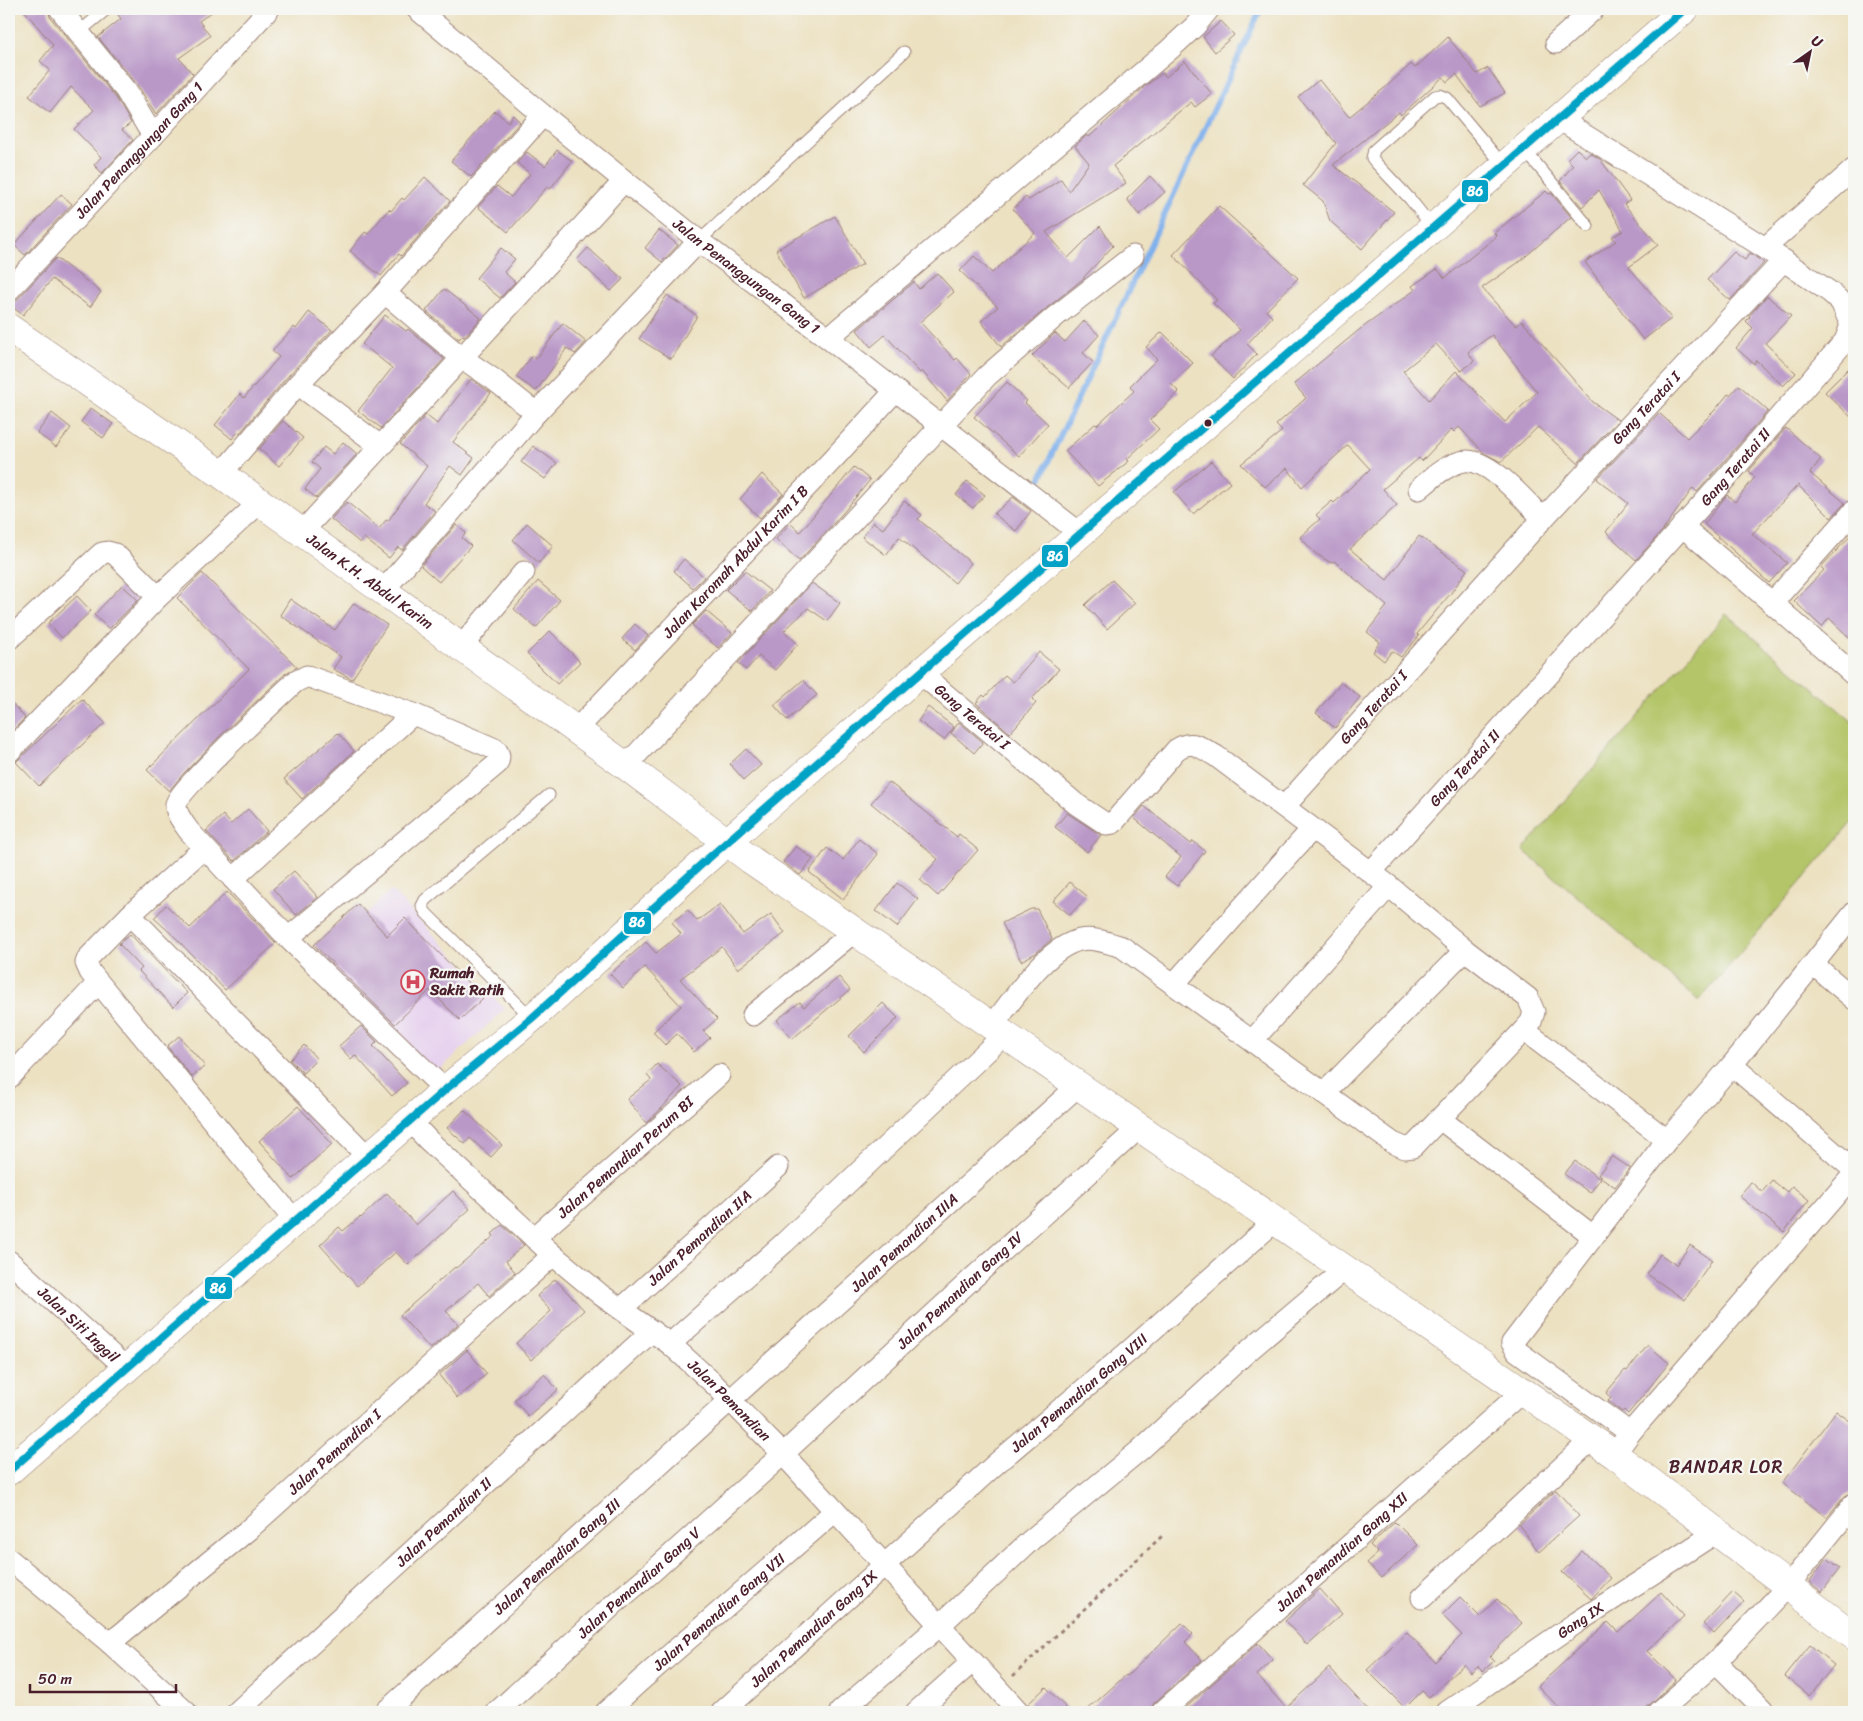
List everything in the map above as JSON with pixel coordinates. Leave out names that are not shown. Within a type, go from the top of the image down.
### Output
[{"type":"street","points":[[60,9],[126,91],[153,136]]},
{"type":"street","name":"Jalan Penanggungan Gang 1","points":[[9,290],[269,9]]},
{"type":"street","name":"Jalan Penanggungan Gang 1","points":[[417,9],[624,181],[1081,534]]},
{"type":"street","points":[[828,338],[1169,50],[1195,26],[1209,9]]},
{"type":"street","points":[[1556,43],[1594,9]]},
{"type":"street","points":[[9,1471],[445,1090],[532,1018],[727,842],[920,673],[1685,9]]},
{"type":"street","points":[[221,474],[298,384],[384,293],[543,115]]},
{"type":"street","name":"Gang Teratai II","points":[[1371,872],[1728,476],[1849,334],[1851,325],[1841,302],[1830,292],[1784,260],[1559,119]]},
{"type":"street","points":[[1765,248],[1854,169]]},
{"type":"street","points":[[302,532],[624,181]]},
{"type":"street","points":[[383,591],[536,414],[700,241]]},
{"type":"street","points":[[626,766],[987,376],[1056,316],[1133,256]]},
{"type":"street","name":"Gang Teratai I","points":[[920,673],[1076,804],[1106,824],[1113,822],[1176,750],[1190,744],[1216,756],[1284,807],[1543,519],[1784,260]]},
{"type":"street","points":[[384,293],[462,358],[493,379],[536,414]]},
{"type":"street","name":"Jalan K.H. Abdul Karim","points":[[9,328],[221,474],[626,766],[727,842],[855,931],[1592,1439],[1622,1444],[1717,1532],[1854,1636]]},
{"type":"street","points":[[298,384],[380,446]]},
{"type":"street","name":"Jalan Karomah Abdul Karim I B","points":[[576,730],[895,391]]},
{"type":"street","points":[[1419,489],[1439,471],[1462,461],[1472,461],[1483,465],[1500,477],[1543,519]]},
{"type":"street","points":[[9,752],[158,597],[260,502]]},
{"type":"street","points":[[1772,603],[1854,511]]},
{"type":"street","points":[[1682,526],[1851,668]]},
{"type":"street","points":[[9,639],[102,554],[108,552],[115,554],[158,597]]},
{"type":"street","points":[[461,647],[524,572]]},
{"type":"street","points":[[288,938],[497,764],[499,753],[495,749],[413,714],[312,676],[307,676],[295,682],[195,779],[176,804],[177,812],[189,832],[288,938],[445,1090]]},
{"type":"street","points":[[233,879],[413,714]]},
{"type":"street","points":[[670,1344],[784,1243],[999,1030],[1042,963],[1060,948],[1080,940],[1097,940],[1122,946],[1400,1147],[1413,1147],[1524,1030],[1534,1016],[1533,1008],[1528,998],[1465,950],[1389,886],[1284,807]]},
{"type":"street","points":[[1174,984],[1312,829]]},
{"type":"street","points":[[204,848],[130,915],[88,958],[86,963],[98,983],[295,1221]]},
{"type":"street","points":[[1253,1040],[1389,886]]},
{"type":"street","points":[[1732,1065],[1852,1181],[1622,1444],[1517,1351],[1512,1342],[1667,1140],[1732,1065],[1854,913]]},
{"type":"street","points":[[130,915],[368,1157]]},
{"type":"street","points":[[753,1015],[855,931]]},
{"type":"street","points":[[1324,1093],[1465,950]]},
{"type":"street","points":[[1814,965],[1854,999]]},
{"type":"street","points":[[9,1078],[98,983]]},
{"type":"street","points":[[1524,1030],[1667,1140]]},
{"type":"street","name":"Jalan Pemandian Perum BI","points":[[534,1238],[719,1075]]},
{"type":"street","name":"Jalan Pemandian IIIA","points":[[731,1400],[1079,1085]]},
{"type":"street","points":[[1440,1119],[1593,1236]]},
{"type":"street","name":"Jalan Pemandian","points":[[410,1121],[553,1256],[601,1295],[670,1344],[731,1400],[783,1454],[1018,1712]]},
{"type":"street","name":"Jalan Pemandian Gang IV","points":[[783,1454],[1140,1128]]},
{"type":"street","name":"Jalan Pemandian IIA","points":[[621,1309],[778,1167]]},
{"type":"street","name":"Jalan Pemandian Gang VIII","points":[[884,1565],[998,1462],[1136,1345],[1275,1220]]},
{"type":"street","name":"Jalan Pemandian I","points":[[110,1643],[248,1530],[553,1256]]},
{"type":"street","name":"Jalan Siti Inggil","points":[[9,1261],[126,1368]]},
{"type":"street","points":[[840,1712],[939,1626],[1032,1540],[1140,1450],[1247,1352],[1345,1268]]},
{"type":"street","name":"Jalan Pemandian II","points":[[237,1712],[652,1331]]},
{"type":"street","name":"Jalan Pemandian Gang XII","points":[[1162,1712],[1523,1391]]},
{"type":"street","name":"Jalan Pemandian Gang III","points":[[385,1712],[731,1400]]},
{"type":"street","points":[[1422,1598],[1592,1439]]},
{"type":"street","name":"Jalan Pemandian Gang V","points":[[497,1712],[614,1604],[783,1454]]},
{"type":"street","points":[[1659,1712],[1716,1662],[1788,1586],[1854,1504]]},
{"type":"street","name":"Jalan Pemandian Gang VII","points":[[606,1712],[834,1512]]},
{"type":"street","name":"Gang IX","points":[[1447,1712],[1576,1623],[1717,1532]]},
{"type":"street","points":[[9,1559],[110,1643],[186,1712]]},
{"type":"street","name":"Jalan Pemandian Gang IX","points":[[722,1712],[884,1565]]},
{"type":"street","points":[[916,1712],[972,1662]]},
{"type":"street","points":[[1716,1662],[1766,1712]]},
{"type":"lane","points":[[79,32],[107,9]]},
{"type":"lane","points":[[700,241],[904,52]]},
{"type":"lane","points":[[1433,228],[1410,199],[1372,158],[1374,150],[1436,96],[1440,95],[1448,98],[1588,226]]},
{"type":"lane","points":[[532,1018],[426,913],[422,906],[425,900],[549,795]]},
{"type":"path","points":[[998,1690],[1162,1536]]},
{"type":"shaded area","name":"Rumah Sakit Ratih","points":[[391,890],[505,1009],[434,1075],[321,956]]},
{"type":"green space","points":[[1726,614],[1854,723],[1854,820],[1699,1001],[1523,850]]},
{"type":"building","points":[[23,9],[48,9],[50,17],[116,98],[131,123],[122,130],[133,140],[102,173],[94,165],[101,157],[74,129],[94,110],[71,87],[50,113],[29,96],[50,70],[40,61],[53,45]]},
{"type":"building","points":[[114,9],[216,9],[199,21],[210,36],[179,58],[193,74],[156,114],[136,83],[98,37],[121,19]]},
{"type":"building","points":[[1221,21],[1234,35],[1215,52],[1203,37]]},
{"type":"building","points":[[1448,37],[1477,74],[1488,68],[1505,93],[1480,106],[1456,74],[1447,82],[1443,77],[1401,115],[1399,112],[1333,165],[1394,212],[1362,249],[1330,221],[1323,201],[1303,185],[1336,143],[1298,97],[1319,80],[1349,117],[1411,64],[1415,68]]},
{"type":"building","points":[[1185,61],[1212,94],[1195,107],[1191,102],[1113,166],[1126,183],[1046,232],[1068,258],[1100,226],[1113,246],[1084,278],[1001,347],[981,321],[998,307],[960,271],[974,256],[992,273],[1035,233],[1013,209],[1026,197],[1029,200],[1061,179],[1069,191],[1089,163],[1075,146],[1087,135],[1089,137],[1145,86],[1163,73],[1166,77]]},
{"type":"building","points":[[495,111],[508,122],[513,115],[520,122],[471,177],[451,161]]},
{"type":"building","points":[[1577,149],[1586,157],[1590,153],[1600,159],[1630,200],[1624,204],[1658,245],[1629,267],[1672,318],[1643,340],[1585,262],[1616,241],[1612,237],[1623,231],[1599,190],[1582,207],[1560,181],[1573,165],[1567,159]]},
{"type":"building","points":[[557,150],[572,161],[550,189],[547,187],[508,232],[478,207],[497,186],[511,197],[530,174],[517,163],[527,152],[545,166]]},
{"type":"building","points":[[1150,176],[1165,192],[1139,215],[1127,199]]},
{"type":"building","points":[[425,177],[450,201],[401,256],[399,254],[381,276],[350,251],[365,232],[368,234],[389,209],[391,211],[402,198],[404,200]]},
{"type":"building","points":[[1546,191],[1549,194],[1551,193],[1571,217],[1519,262],[1482,288],[1516,326],[1522,321],[1593,402],[1618,420],[1578,463],[1538,427],[1501,462],[1484,453],[1459,427],[1454,432],[1452,429],[1422,461],[1419,458],[1383,489],[1397,505],[1350,549],[1387,580],[1419,536],[1467,570],[1451,593],[1417,634],[1419,636],[1401,657],[1392,651],[1384,661],[1373,652],[1380,642],[1367,632],[1387,606],[1334,561],[1331,563],[1315,553],[1300,537],[1320,519],[1316,515],[1332,501],[1334,503],[1370,469],[1348,445],[1302,487],[1287,468],[1265,487],[1241,464],[1282,431],[1276,425],[1306,398],[1294,384],[1359,330],[1415,290],[1412,286],[1437,269],[1445,278],[1497,236],[1494,233]],"holes":[[[1492,335],[1537,392],[1505,422],[1456,371],[1429,400],[1403,371],[1436,344],[1461,371],[1474,361],[1468,352]]]},
{"type":"building","points":[[61,194],[72,204],[25,255],[14,245]]},
{"type":"building","points":[[1219,206],[1298,278],[1266,311],[1272,317],[1247,344],[1257,354],[1233,379],[1211,356],[1240,330],[1213,303],[1217,300],[1173,255]]},
{"type":"building","points":[[835,216],[863,264],[804,298],[776,250]]},
{"type":"building","points":[[659,230],[678,245],[662,262],[645,248]]},
{"type":"building","points":[[501,248],[515,259],[504,272],[515,282],[500,298],[476,278]]},
{"type":"building","points":[[588,248],[623,279],[611,291],[577,260]]},
{"type":"building","points":[[1734,252],[1745,260],[1750,253],[1764,263],[1730,300],[1707,280]]},
{"type":"building","points":[[56,258],[101,292],[90,307],[52,279],[23,315],[11,306]]},
{"type":"building","points":[[937,273],[954,292],[920,322],[955,360],[957,358],[971,374],[947,401],[922,371],[920,373],[885,335],[871,347],[857,330],[914,282],[919,289]]},
{"type":"building","points":[[444,289],[481,318],[465,336],[463,335],[459,339],[426,311]]},
{"type":"building","points":[[667,295],[697,316],[671,359],[639,339]]},
{"type":"building","points":[[1767,296],[1791,316],[1765,343],[1796,373],[1783,386],[1756,360],[1754,364],[1736,348],[1753,328],[1746,321]]},
{"type":"building","points":[[309,312],[332,330],[288,376],[240,433],[238,432],[232,439],[215,425],[240,394],[244,398],[279,357],[272,351],[294,327],[296,329]]},
{"type":"building","points":[[385,315],[406,331],[408,329],[444,359],[381,428],[358,411],[392,368],[362,344]]},
{"type":"building","points":[[1084,321],[1099,335],[1083,353],[1093,362],[1069,388],[1032,356],[1055,333],[1065,342]]},
{"type":"building","points":[[563,323],[586,342],[575,354],[567,348],[536,391],[516,377],[532,356],[536,359]]},
{"type":"building","points":[[1162,332],[1193,363],[1171,384],[1179,392],[1150,420],[1159,429],[1127,459],[1129,461],[1098,486],[1065,451],[1134,391],[1130,386],[1157,359],[1146,347]]},
{"type":"building","points":[[1854,363],[1854,420],[1825,392]]},
{"type":"building","points":[[471,379],[491,393],[453,442],[474,458],[462,475],[450,466],[424,503],[435,511],[402,550],[398,547],[389,558],[364,538],[360,543],[331,519],[347,502],[379,529],[386,520],[388,521],[427,466],[400,444],[426,415],[437,424]]},
{"type":"building","points":[[1007,382],[1027,401],[1025,403],[1048,424],[1019,456],[974,417]]},
{"type":"building","points":[[1739,385],[1768,411],[1697,492],[1693,488],[1663,530],[1636,560],[1606,532],[1628,503],[1597,479],[1659,413],[1687,438],[1728,394],[1730,395]]},
{"type":"building","points":[[91,408],[113,424],[103,438],[81,422]]},
{"type":"building","points":[[52,413],[71,428],[56,447],[37,433]]},
{"type":"building","points":[[283,421],[303,438],[279,466],[259,449]]},
{"type":"building","points":[[1786,428],[1821,459],[1810,473],[1845,503],[1831,518],[1798,485],[1752,534],[1787,563],[1769,583],[1704,524],[1727,495],[1735,502],[1755,477],[1749,471]]},
{"type":"building","points":[[343,442],[357,454],[316,498],[305,489],[320,469],[312,462],[324,447],[333,454]]},
{"type":"building","points":[[533,446],[557,463],[545,479],[521,462]]},
{"type":"building","points":[[1211,461],[1230,483],[1193,514],[1174,492]]},
{"type":"building","points":[[854,467],[870,480],[799,561],[776,539],[790,523],[800,532]]},
{"type":"building","points":[[762,474],[783,494],[760,518],[740,499]]},
{"type":"building","points":[[967,481],[985,495],[973,508],[956,495]]},
{"type":"building","points":[[1013,497],[1031,511],[1016,531],[994,514]]},
{"type":"building","points":[[904,501],[922,515],[918,519],[971,563],[955,583],[899,537],[886,555],[862,537],[873,522],[883,529]]},
{"type":"building","points":[[527,523],[553,546],[539,563],[513,540]]},
{"type":"building","points":[[456,525],[466,533],[462,538],[471,546],[439,582],[421,566]]},
{"type":"building","points":[[1854,532],[1854,642],[1829,618],[1822,627],[1794,601],[1824,570],[1821,567]]},
{"type":"building","points":[[684,559],[704,577],[693,588],[674,571]]},
{"type":"building","points":[[745,571],[770,591],[752,611],[726,590]]},
{"type":"building","points":[[202,573],[297,667],[286,673],[221,735],[169,791],[147,770],[249,669],[177,598]]},
{"type":"building","points":[[1112,580],[1135,603],[1107,629],[1085,605]]},
{"type":"building","points":[[538,581],[560,600],[536,628],[514,609]]},
{"type":"building","points":[[812,583],[840,603],[827,621],[808,608],[784,631],[798,644],[775,670],[759,656],[746,670],[738,663]]},
{"type":"building","points":[[122,585],[138,600],[109,629],[94,615]]},
{"type":"building","points":[[77,596],[91,611],[62,638],[48,623]]},
{"type":"building","points":[[290,599],[335,630],[354,603],[387,625],[352,679],[333,669],[341,657],[280,615]]},
{"type":"building","points":[[706,611],[732,633],[718,648],[692,625]]},
{"type":"building","points":[[635,624],[648,636],[635,650],[622,639]]},
{"type":"building","points":[[550,631],[580,662],[557,684],[527,654]]},
{"type":"building","points":[[1039,652],[1059,669],[1032,699],[1036,703],[1010,733],[976,703],[983,695],[985,697],[1005,675],[1013,682]]},
{"type":"building","points":[[803,680],[817,695],[787,720],[774,705]]},
{"type":"building","points":[[1341,682],[1360,697],[1335,728],[1316,713]]},
{"type":"building","points":[[82,699],[105,723],[39,786],[16,762]]},
{"type":"building","points":[[9,700],[25,718],[9,734]]},
{"type":"building","points":[[928,707],[954,727],[944,740],[918,721]]},
{"type":"building","points":[[959,722],[983,742],[974,753],[951,733]]},
{"type":"building","points":[[338,733],[354,751],[302,799],[284,779]]},
{"type":"building","points":[[746,749],[761,765],[744,780],[730,764]]},
{"type":"building","points":[[889,782],[957,837],[959,834],[978,850],[938,896],[920,880],[938,859],[871,803]]},
{"type":"building","points":[[1144,806],[1191,844],[1193,841],[1205,851],[1177,886],[1165,877],[1181,857],[1134,818]]},
{"type":"building","points":[[248,809],[267,831],[234,861],[206,831],[223,815],[231,824]]},
{"type":"building","points":[[1067,813],[1101,835],[1087,852],[1055,827]]},
{"type":"building","points":[[859,839],[878,854],[843,899],[809,872],[827,848],[843,860]]},
{"type":"building","points":[[796,846],[813,859],[800,875],[783,862]]},
{"type":"building","points":[[294,871],[318,897],[296,915],[273,889]]},
{"type":"building","points":[[1070,882],[1087,896],[1070,915],[1053,901]]},
{"type":"building","points":[[897,883],[918,899],[897,927],[876,911]]},
{"type":"building","points":[[227,892],[276,943],[225,990],[176,938],[154,918],[166,905],[190,928]]},
{"type":"building","points":[[358,904],[387,936],[405,918],[483,998],[460,1020],[430,990],[395,1024],[314,945]]},
{"type":"building","points":[[720,904],[743,934],[771,914],[785,933],[738,969],[722,947],[680,979],[717,1019],[703,1031],[710,1038],[694,1052],[677,1034],[665,1045],[653,1032],[681,1006],[645,967],[623,988],[610,974],[646,942],[656,953],[681,934],[672,922],[688,910],[697,921]]},
{"type":"building","points":[[1031,909],[1037,909],[1052,939],[1036,953],[1021,961],[1002,923]]},
{"type":"building","points":[[130,934],[187,993],[173,1007],[139,971],[142,968],[119,944]]},
{"type":"building","points":[[839,977],[850,990],[792,1039],[777,1020],[800,1002],[804,1007]]},
{"type":"building","points":[[883,1003],[898,1018],[864,1052],[849,1036]]},
{"type":"building","points":[[361,1026],[377,1042],[373,1046],[407,1083],[392,1096],[355,1055],[351,1059],[339,1046]]},
{"type":"building","points":[[179,1036],[205,1066],[192,1077],[167,1046]]},
{"type":"building","points":[[304,1045],[317,1059],[303,1073],[290,1060]]},
{"type":"building","points":[[657,1064],[682,1086],[646,1123],[627,1099],[651,1080],[647,1075]]},
{"type":"building","points":[[298,1106],[332,1144],[293,1179],[259,1141]]},
{"type":"building","points":[[464,1110],[502,1145],[491,1157],[470,1138],[465,1144],[447,1128]]},
{"type":"building","points":[[1612,1156],[1630,1168],[1615,1187],[1598,1175]]},
{"type":"building","points":[[1575,1161],[1600,1179],[1590,1193],[1564,1174]]},
{"type":"building","points":[[1772,1180],[1787,1192],[1792,1186],[1809,1200],[1784,1232],[1739,1196],[1751,1182],[1762,1192]]},
{"type":"building","points":[[453,1191],[470,1209],[408,1265],[396,1252],[357,1286],[320,1245],[339,1227],[343,1231],[361,1218],[387,1193],[416,1225]]},
{"type":"building","points":[[502,1225],[524,1245],[506,1261],[515,1272],[489,1296],[478,1283],[446,1311],[458,1324],[430,1349],[400,1315],[494,1236],[492,1234]]},
{"type":"building","points":[[1690,1245],[1712,1260],[1685,1300],[1647,1274],[1660,1254],[1676,1265]]},
{"type":"building","points":[[555,1279],[584,1310],[531,1360],[516,1343],[551,1311],[537,1296]]},
{"type":"building","points":[[1648,1345],[1669,1363],[1628,1414],[1624,1410],[1622,1412],[1608,1401],[1611,1398],[1606,1393]]},
{"type":"building","points":[[467,1350],[487,1374],[457,1398],[439,1375]]},
{"type":"building","points":[[544,1374],[558,1390],[528,1416],[514,1400]]},
{"type":"building","points":[[1836,1411],[1854,1424],[1854,1492],[1845,1496],[1827,1517],[1782,1483]]},
{"type":"building","points":[[1556,1490],[1579,1516],[1539,1552],[1519,1525]]},
{"type":"building","points":[[1395,1522],[1418,1545],[1381,1578],[1367,1563],[1378,1553],[1370,1545]]},
{"type":"building","points":[[1582,1551],[1611,1578],[1591,1599],[1562,1572]]},
{"type":"building","points":[[1827,1558],[1840,1568],[1822,1592],[1809,1582]]},
{"type":"building","points":[[1320,1589],[1342,1614],[1307,1645],[1285,1621]]},
{"type":"building","points":[[1662,1592],[1684,1616],[1647,1651],[1676,1680],[1642,1712],[1563,1712],[1538,1686],[1608,1622],[1618,1632]]},
{"type":"building","points":[[1733,1592],[1744,1602],[1714,1634],[1703,1624]]},
{"type":"building","points":[[1460,1597],[1480,1617],[1497,1599],[1522,1623],[1490,1656],[1494,1661],[1483,1671],[1478,1666],[1471,1672],[1464,1664],[1429,1697],[1422,1691],[1405,1708],[1367,1670],[1407,1632],[1435,1662],[1462,1635],[1442,1615]]},
{"type":"building","points":[[1182,1623],[1193,1634],[1185,1642],[1202,1660],[1154,1703],[1150,1712],[1085,1712],[1127,1676]]},
{"type":"building","points":[[1258,1643],[1273,1660],[1257,1675],[1286,1708],[1329,1668],[1370,1712],[1181,1712]]},
{"type":"building","points":[[1810,1645],[1834,1665],[1810,1696],[1785,1676]]},
{"type":"building","points":[[1046,1687],[1070,1712],[1035,1712],[1028,1704]]},
{"type":"waterway","points":[[1034,492],[1261,9]]},
{"type":"transit line","name":"86","points":[[9,1471],[445,1090],[532,1018],[703,863],[920,673],[1685,9]]},
{"type":"place","name":"Rumah Sakit Ratih","points":[[413,982]]},
{"type":"district","name":"BANDAR LOR","points":[[1726,1467]]}]
